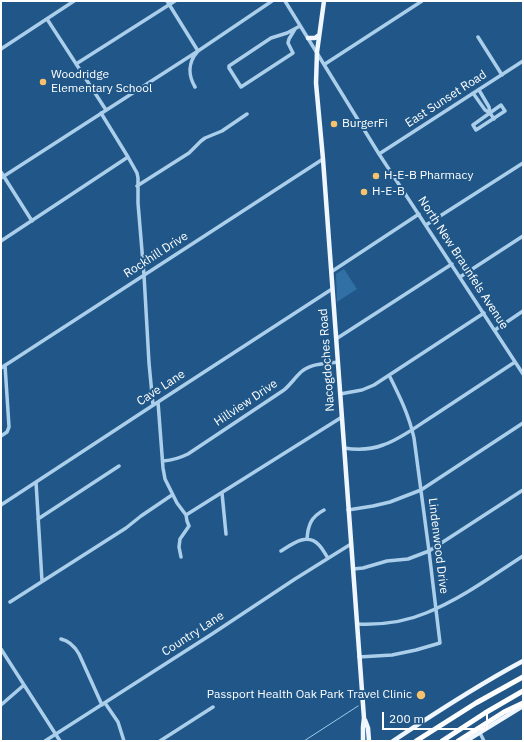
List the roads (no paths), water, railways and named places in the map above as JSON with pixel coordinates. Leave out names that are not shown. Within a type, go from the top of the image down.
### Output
[{"type":"highway","points":[[416,741],[476,703],[523,677]]},
{"type":"highway","points":[[442,741],[523,691]]},
{"type":"highway","points":[[458,741],[504,712],[523,704]]},
{"type":"main road","name":"Nacogdoches Road","points":[[324,1],[317,52],[316,83],[323,159],[364,718],[363,741]]},
{"type":"main road","points":[[308,38],[314,38],[320,35]]},
{"type":"main road","points":[[393,741],[428,718],[523,661]]},
{"type":"main road","points":[[466,741],[523,704]]},
{"type":"main road","name":"Nacogdoches Road","points":[[364,718],[368,728],[368,738]]},
{"type":"main road","points":[[368,738],[372,741]]},
{"type":"street","points":[[1,49],[74,1]]},
{"type":"street","points":[[76,64],[168,3],[175,1]]},
{"type":"street","points":[[32,220],[2,176],[198,51],[272,1]]},
{"type":"street","name":"North New Braunfels Avenue","points":[[285,1],[379,154],[523,374]]},
{"type":"street","points":[[325,64],[422,1]]},
{"type":"street","points":[[168,3],[198,51]]},
{"type":"street","points":[[47,19],[106,110]]},
{"type":"street","points":[[295,29],[288,43],[293,53],[241,87],[229,66],[272,38],[300,26]]},
{"type":"street","points":[[478,37],[502,75]]},
{"type":"street","points":[[195,87],[191,79],[190,68],[192,59],[198,51]]},
{"type":"street","name":"East Sunset Road","points":[[379,154],[523,61]]},
{"type":"street","points":[[479,90],[489,107],[490,113]]},
{"type":"street","points":[[473,93],[494,119]]},
{"type":"street","points":[[482,105],[486,102]]},
{"type":"street","points":[[501,105],[505,111],[476,130],[473,124],[490,113],[501,105]]},
{"type":"street","points":[[101,113],[128,157],[137,173],[138,178],[137,186],[153,405]]},
{"type":"street","points":[[137,186],[189,153],[205,138],[222,131],[247,114]]},
{"type":"street","points":[[479,120],[484,125]]},
{"type":"street","points":[[1,241],[128,157]]},
{"type":"street","name":"Rockhill Drive","points":[[1,368],[323,159]]},
{"type":"street","points":[[426,225],[523,163]]},
{"type":"street","points":[[331,272],[419,214]]},
{"type":"street","points":[[460,277],[523,236]]},
{"type":"street","points":[[336,339],[452,264]]},
{"type":"street","name":"Cave Lane","points":[[1,505],[332,289]]},
{"type":"street","points":[[495,330],[523,311]]},
{"type":"street","points":[[340,394],[368,388],[484,313]]},
{"type":"street","name":"Hillview Drive","points":[[163,461],[174,460],[188,454],[284,390],[298,374],[308,367],[338,362]]},
{"type":"street","points":[[344,448],[361,449],[377,447],[392,442],[515,362]]},
{"type":"street","points":[[1,436],[7,432],[10,427],[5,366]]},
{"type":"street","name":"Lindenwood Drive","points":[[359,657],[392,655],[440,643],[412,429],[401,398],[389,375]]},
{"type":"street","points":[[158,402],[165,479],[180,509],[186,515],[189,526],[180,539],[179,547],[181,557]]},
{"type":"street","points":[[186,515],[342,417]]},
{"type":"street","points":[[348,510],[390,502],[421,490],[523,423]]},
{"type":"street","points":[[38,519],[119,466]]},
{"type":"street","points":[[36,482],[42,581]]},
{"type":"street","points":[[353,569],[363,568],[386,561],[408,559],[429,551],[523,490]]},
{"type":"street","points":[[222,493],[226,534]]},
{"type":"street","points":[[10,602],[126,528],[140,516],[172,495]]},
{"type":"street","points":[[307,539],[308,529],[312,519],[324,510]]},
{"type":"street","points":[[281,551],[301,539],[307,539],[320,545],[328,558]]},
{"type":"street","name":"Country Lane","points":[[46,741],[351,544]]},
{"type":"street","points":[[357,624],[365,625],[387,623],[425,614],[462,595],[523,556]]},
{"type":"street","points":[[61,639],[68,641],[79,654],[104,704],[118,722],[124,741]]},
{"type":"street","points":[[1,649],[60,741]]},
{"type":"street","points":[[1,705],[24,685]]},
{"type":"street","points":[[160,741],[213,707]]},
{"type":"street","points":[[480,732],[484,741]]},
{"type":"waterway","points":[[304,741],[358,706]]},
{"type":"place","name":"Woodridge Elementary School","points":[[43,82]]},
{"type":"place","name":"BurgerFi","points":[[334,124]]},
{"type":"place","name":"H-E-B Pharmacy","points":[[376,176]]},
{"type":"place","name":"H-E-B","points":[[364,192]]},
{"type":"place","name":"Passport Health Oak Park Travel Clinic","points":[[421,695]]}]
